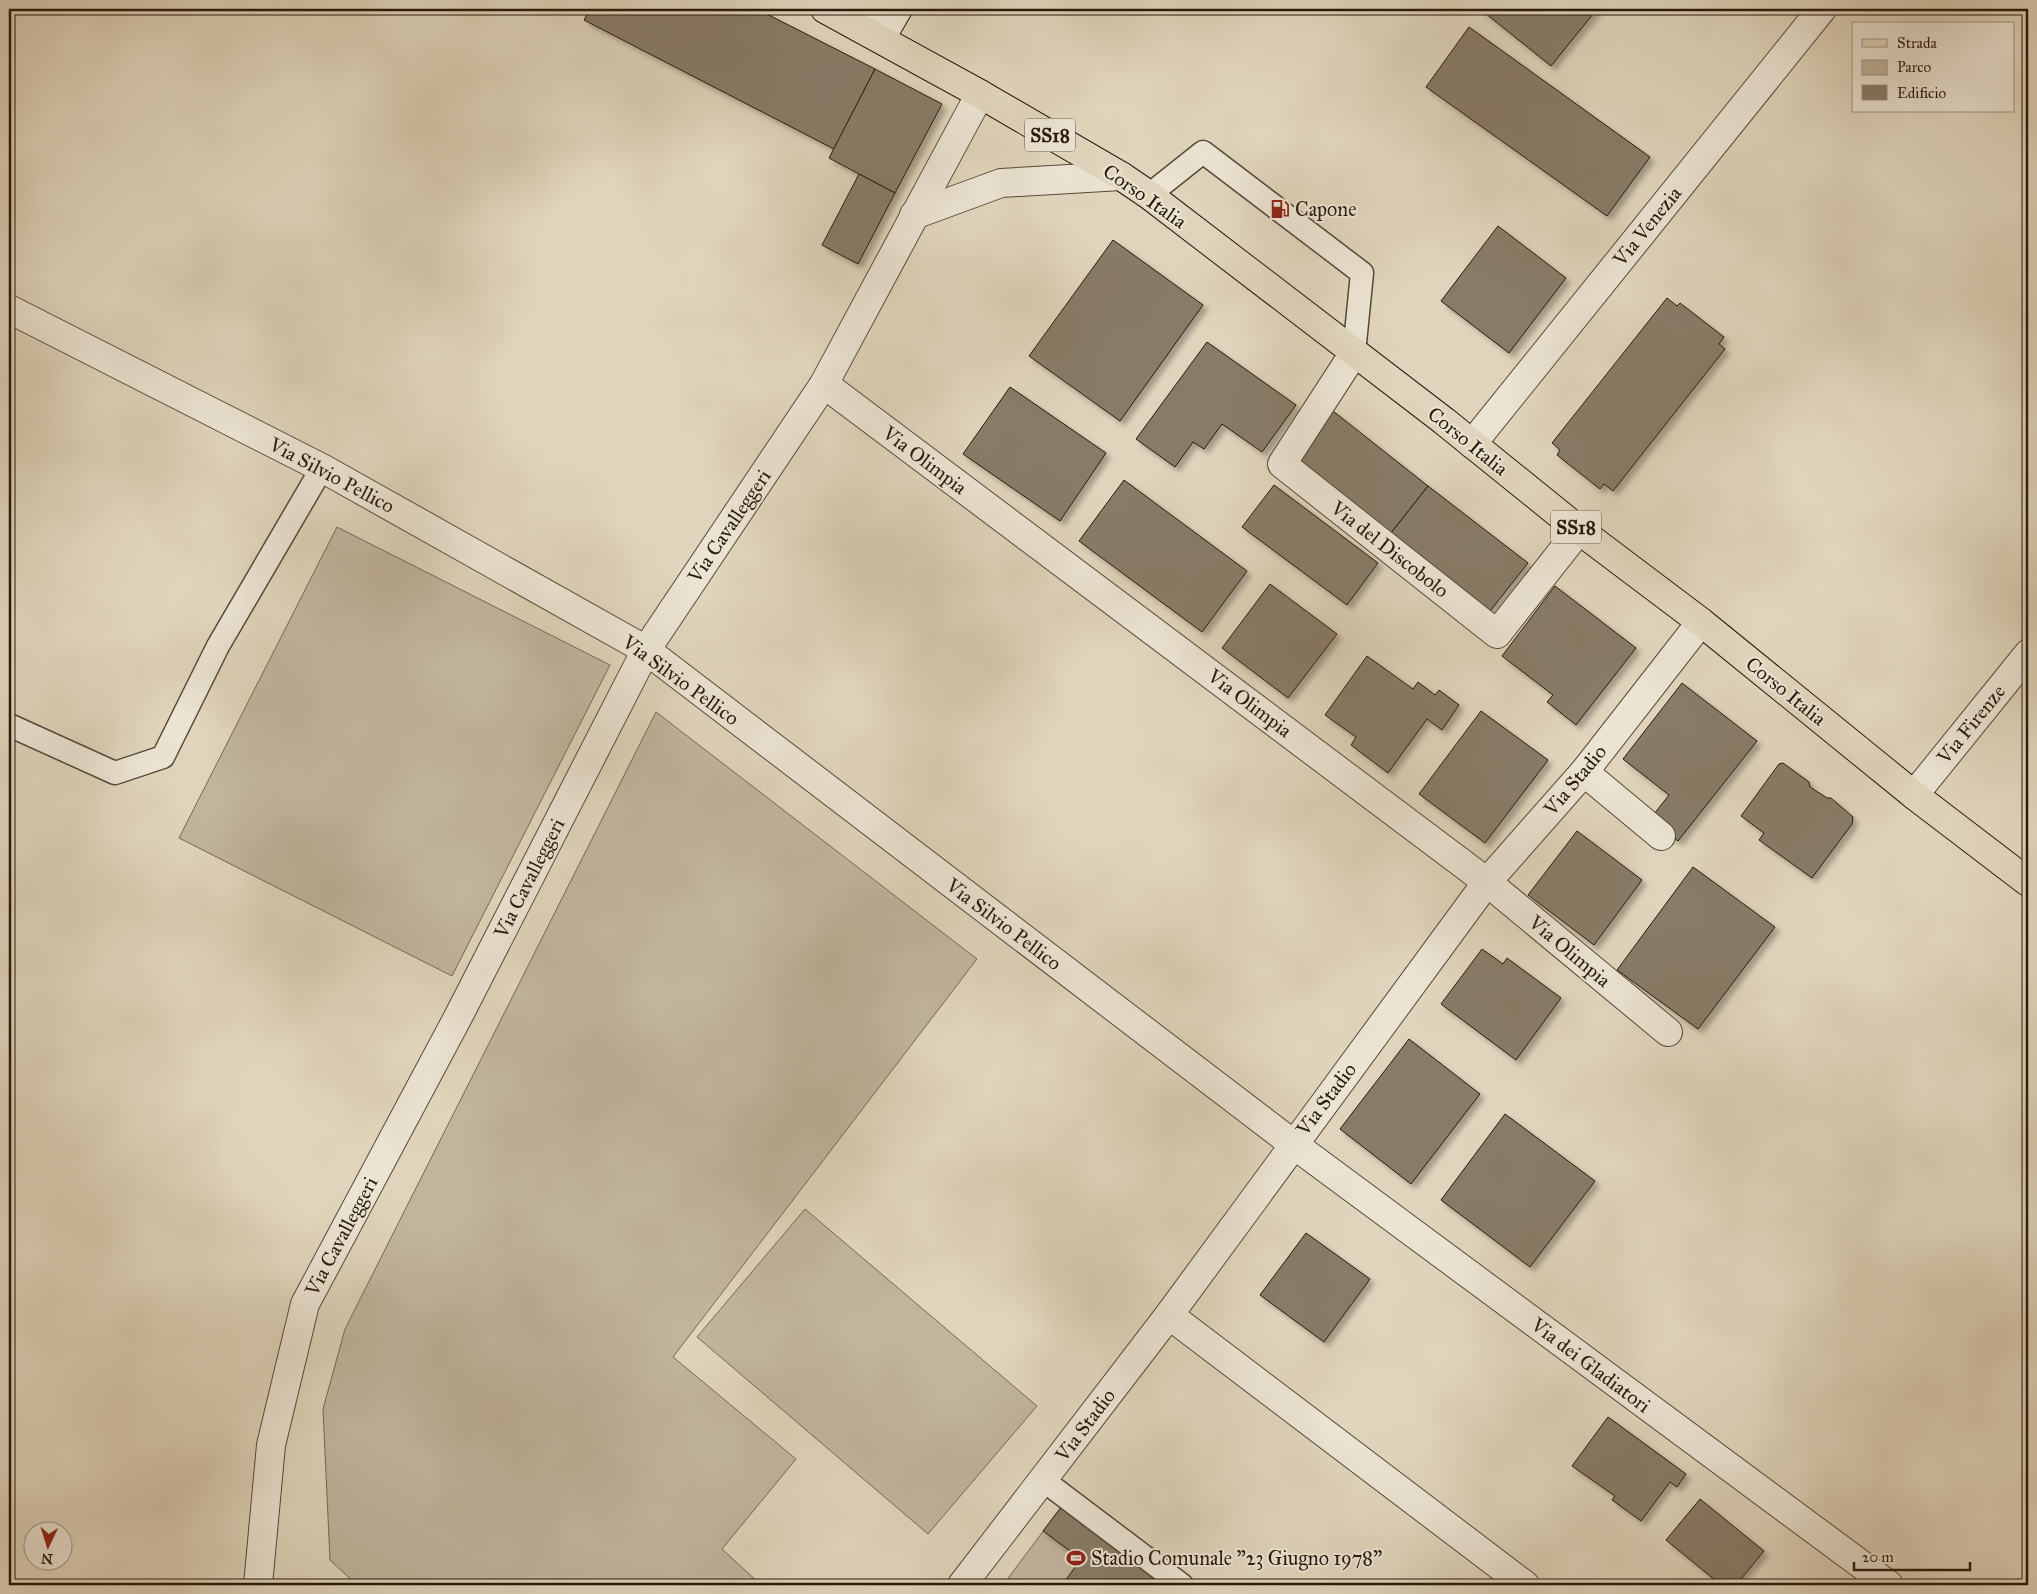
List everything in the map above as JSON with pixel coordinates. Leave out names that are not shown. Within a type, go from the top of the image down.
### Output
[{"type":"main road","name":"SS18","points":[[825,9],[881,38]]},
{"type":"main road","name":"Corso Italia","points":[[881,38],[1121,176],[1149,195],[1444,421],[1579,530],[1701,622],[1914,794],[2028,882]]},
{"type":"street","points":[[857,9],[881,38],[898,9]]},
{"type":"street","name":"Via Venezia","points":[[1472,444],[1822,9]]},
{"type":"street","name":"Via Cavalleggeri","points":[[258,1585],[271,1445],[305,1304],[457,1019],[646,650],[824,384],[980,94]]},
{"type":"street","points":[[914,215],[1001,183],[1121,176]]},
{"type":"street","name":"Via Silvio Pellico","points":[[9,309],[322,468],[646,650],[1293,1144]]},
{"type":"street","name":"Via del Discobolo","points":[[1354,353],[1282,464],[1497,634],[1579,530]]},
{"type":"street","name":"Via Olimpia","points":[[824,384],[1488,882],[1668,1032]]},
{"type":"street","name":"Via Stadio","points":[[962,1585],[1169,1315],[1293,1144],[1488,882],[1584,772],[1701,622]]},
{"type":"street","name":"Via Firenze","points":[[1914,794],[2028,654]]},
{"type":"street","points":[[1584,772],[1661,836]]},
{"type":"street","name":"Via dei Gladiatori","points":[[1293,1144],[1889,1585]]},
{"type":"street","points":[[1169,1315],[1525,1585]]},
{"type":"lane","points":[[1149,195],[1203,152],[1362,273],[1354,353]]},
{"type":"lane","points":[[9,725],[115,773],[163,757],[218,646],[322,468]]},
{"type":"lane","points":[[1043,1480],[1182,1585]]},
{"type":"green space","points":[[337,527],[610,665],[452,976],[179,838]]},
{"type":"green space","points":[[656,712],[977,959],[673,1357],[796,1459],[722,1549],[761,1585],[357,1585],[330,1560],[323,1409],[345,1329]]},
{"type":"green space","points":[[805,1209],[1037,1406],[928,1534],[697,1337]]},
{"type":"green space","name":"Stadio Comunale \"23 Giugno 1978\"","points":[[1062,1506],[1164,1585],[1003,1585]]},
{"type":"building","points":[[590,9],[757,9],[875,69],[834,149],[584,20]]},
{"type":"building","points":[[1480,9],[1597,9],[1551,66]]},
{"type":"building","points":[[1469,27],[1650,157],[1607,216],[1426,87]]},
{"type":"building","points":[[875,69],[942,104],[895,193],[829,158]]},
{"type":"building","points":[[859,174],[895,193],[858,264],[822,245]]},
{"type":"building","points":[[1498,226],[1566,278],[1509,353],[1441,301]]},
{"type":"building","points":[[1113,240],[1203,305],[1120,421],[1029,356]]},
{"type":"building","points":[[1667,298],[1677,306],[1680,303],[1724,337],[1719,344],[1725,349],[1613,491],[1604,484],[1600,489],[1557,455],[1560,450],[1552,443]]},
{"type":"building","points":[[1207,342],[1296,405],[1262,452],[1222,424],[1204,449],[1193,442],[1175,467],[1136,439]]},
{"type":"building","points":[[1010,387],[1106,453],[1060,521],[963,454]]},
{"type":"building","points":[[1333,411],[1428,486],[1391,533],[1295,459]]},
{"type":"building","points":[[1124,480],[1247,571],[1202,632],[1079,541]]},
{"type":"building","points":[[1274,485],[1378,563],[1347,605],[1242,527]]},
{"type":"building","points":[[1428,486],[1528,563],[1490,611],[1391,533]]},
{"type":"building","points":[[1270,584],[1337,634],[1288,698],[1222,648]]},
{"type":"building","points":[[1555,586],[1636,648],[1576,725],[1547,702],[1553,695],[1502,656]]},
{"type":"building","points":[[1367,656],[1413,689],[1418,682],[1435,695],[1439,690],[1459,705],[1442,730],[1427,719],[1388,773],[1351,745],[1356,737],[1325,715]]},
{"type":"building","points":[[1682,683],[1757,741],[1678,841],[1650,819],[1669,795],[1623,759]]},
{"type":"building","points":[[1481,711],[1548,760],[1485,843],[1419,794]]},
{"type":"building","points":[[1783,763],[1809,782],[1810,787],[1827,798],[1831,798],[1853,817],[1852,824],[1812,878],[1759,840],[1764,833],[1741,816],[1779,764]]},
{"type":"building","points":[[1577,831],[1642,880],[1594,945],[1528,895]]},
{"type":"building","points":[[1693,867],[1775,927],[1698,1029],[1617,970]]},
{"type":"building","points":[[1482,949],[1503,964],[1507,958],[1561,998],[1516,1060],[1441,1004]]},
{"type":"building","points":[[1409,1039],[1480,1094],[1411,1184],[1340,1129]]},
{"type":"building","points":[[1505,1114],[1595,1181],[1530,1267],[1441,1200]]},
{"type":"building","points":[[1306,1233],[1370,1279],[1324,1342],[1260,1295]]},
{"type":"building","points":[[1608,1417],[1686,1474],[1677,1487],[1670,1482],[1641,1521],[1612,1500],[1615,1496],[1572,1466]]},
{"type":"building","points":[[1700,1499],[1764,1551],[1736,1585],[1721,1585],[1666,1540]]},
{"type":"building","name":"Stadio Comunale \"23 Giugno 1978\"","points":[[1062,1506],[1164,1585],[1071,1585],[1065,1581],[1081,1559],[1043,1531]]},
{"type":"place","name":"Capone","points":[[1280,209]]},
{"type":"place","name":"Stadio Comunale \"23 Giugno 1978\"","points":[[1076,1558]]}]
